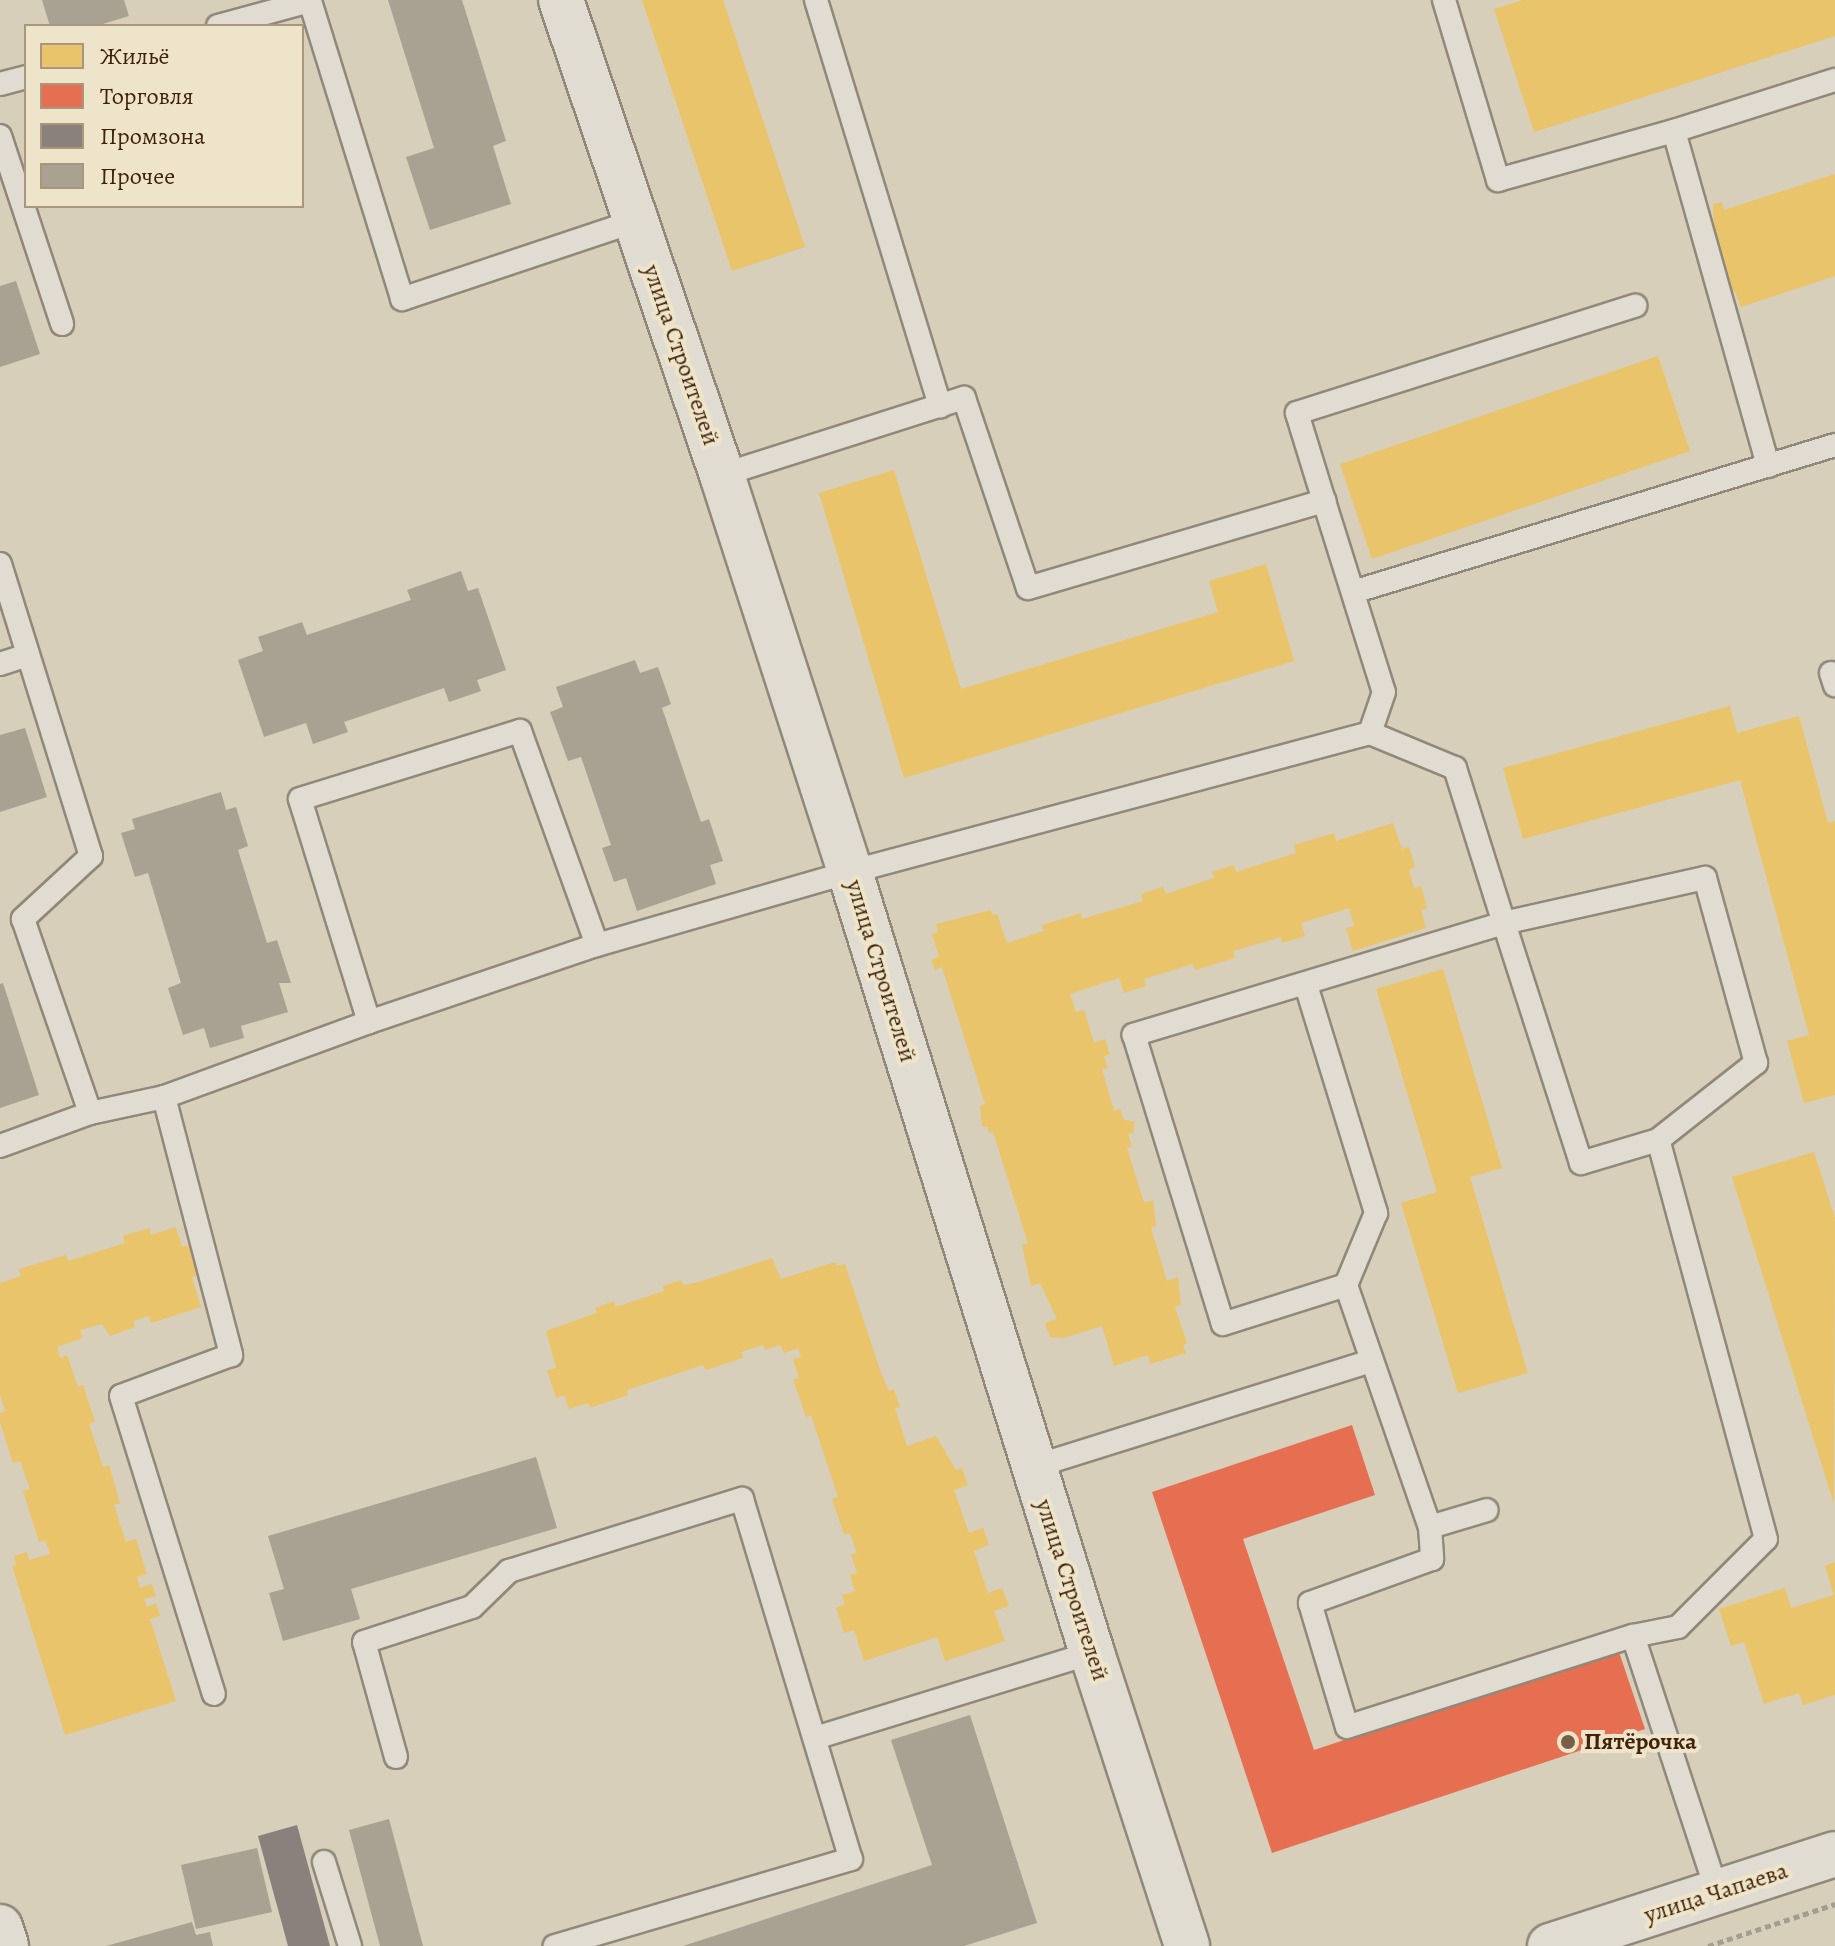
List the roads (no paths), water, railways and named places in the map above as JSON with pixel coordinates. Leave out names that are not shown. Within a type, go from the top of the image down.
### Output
[{"type":"street","name":"улица Строителей","points":[[561,0],[722,475],[850,872],[1033,1467],[1187,1946]]},
{"type":"street","name":"улица Чапаева","points":[[1550,1946],[1835,1854]]},
{"type":"street","points":[[0,1927],[6,1946]]},
{"type":"lane","points":[[816,0],[940,406]]},
{"type":"lane","points":[[1444,0],[1498,180],[1674,131],[1835,80]]},
{"type":"lane","points":[[225,24],[310,1],[402,299],[635,221]]},
{"type":"lane","points":[[0,84],[24,78]]},
{"type":"lane","points":[[1674,131],[1768,466]]},
{"type":"lane","points":[[0,136],[62,324]]},
{"type":"lane","points":[[1370,733],[1384,692],[1297,413],[1635,306]]},
{"type":"lane","points":[[722,475],[964,398],[1028,588],[1324,501]]},
{"type":"lane","points":[[1353,592],[1835,445]]},
{"type":"lane","points":[[0,564],[91,856],[23,919],[90,1113]]},
{"type":"lane","points":[[0,664],[28,655]]},
{"type":"lane","points":[[369,1022],[300,799],[520,731],[597,945]]},
{"type":"lane","points":[[0,1146],[90,1113],[164,1097],[369,1022],[597,945],[850,872],[1370,733],[1455,768],[1504,923],[1581,1163],[1658,1140],[1756,1063],[1705,878],[1504,923],[1134,1035],[1223,1324],[1346,1285]]},
{"type":"lane","points":[[1306,985],[1376,1213],[1346,1285],[1430,1527],[1432,1559],[1310,1603],[1347,1727],[1633,1636],[1678,1627],[1766,1539],[1658,1140]]},
{"type":"lane","points":[[164,1097],[231,1355],[121,1396],[214,1694]]},
{"type":"lane","points":[[1033,1467],[1372,1361]]},
{"type":"lane","points":[[396,1757],[364,1642],[472,1607],[509,1571],[742,1499],[851,1859],[555,1946]]},
{"type":"lane","points":[[1430,1527],[1487,1510]]},
{"type":"lane","points":[[1633,1636],[1717,1892]]},
{"type":"lane","points":[[815,1738],[1092,1653]]},
{"type":"lane","points":[[324,1862],[350,1946]]},
{"type":"place","name":"Пятёрочка","points":[[1568,1742]]}]
